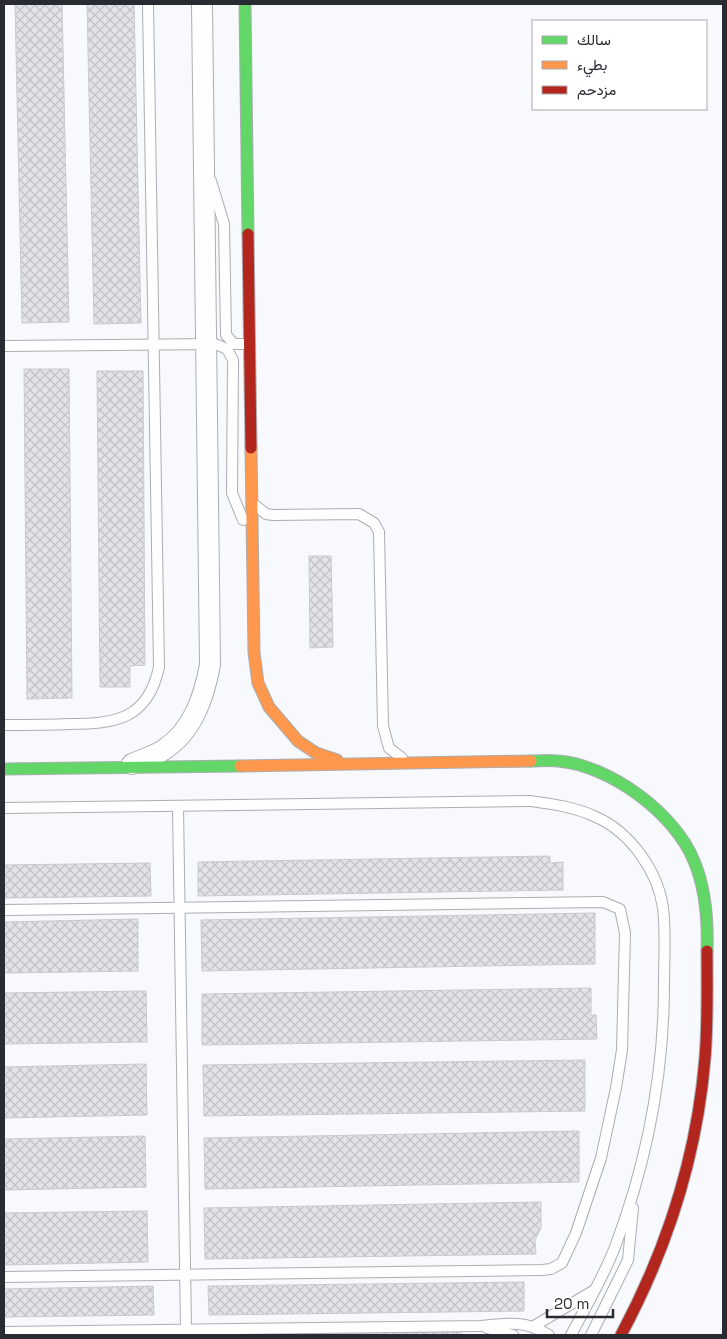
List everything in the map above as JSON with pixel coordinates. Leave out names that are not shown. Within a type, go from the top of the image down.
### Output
[{"type":"street","points":[[124,768],[164,750],[180,737],[204,694],[210,665],[202,4]]},
{"type":"street","points":[[245,4],[250,498],[254,652],[258,682],[269,707],[298,741],[316,753],[348,764]]},
{"type":"street","points":[[4,769],[559,761],[588,767],[637,792],[661,813],[679,835],[694,860],[705,900],[708,932],[707,1025],[703,1077],[691,1143],[665,1236],[645,1289],[621,1335]]},
{"type":"lane","points":[[4,725],[92,724],[119,720],[142,705],[151,693],[159,667],[148,4]]},
{"type":"lane","points":[[204,159],[224,224],[226,335],[234,344],[249,344]]},
{"type":"lane","points":[[4,346],[206,345],[222,346],[227,349],[233,360],[232,493],[252,541]]},
{"type":"lane","points":[[250,498],[258,510],[266,514],[347,512],[360,514],[374,523],[379,532],[385,739],[389,748],[396,754],[417,762]]},
{"type":"lane","points":[[4,808],[530,802],[556,804],[597,817],[614,828],[632,844],[644,860],[657,885],[663,908],[664,1030],[659,1081],[649,1135],[634,1192],[614,1249],[571,1335]]},
{"type":"lane","points":[[178,807],[186,1329]]},
{"type":"lane","points":[[4,910],[603,902],[620,909],[625,933],[622,1050],[610,1121],[590,1197],[566,1256],[557,1267],[542,1270],[4,1277]]},
{"type":"lane","points":[[591,1335],[628,1260],[634,1192]]},
{"type":"lane","points":[[534,1326],[595,1290]]},
{"type":"lane","points":[[4,1332],[481,1326],[514,1323],[534,1326],[549,1335]]},
{"type":"lane","points":[[481,1326],[513,1335]]},
{"type":"building","points":[[15,4],[62,4],[69,322],[22,323]]},
{"type":"building","points":[[87,4],[134,4],[141,323],[94,324]]},
{"type":"building","points":[[24,369],[69,369],[72,698],[27,699]]},
{"type":"building","points":[[97,371],[143,371],[145,665],[130,666],[130,687],[100,687]]},
{"type":"building","points":[[309,556],[331,556],[333,647],[310,648]]},
{"type":"building","points":[[550,856],[550,863],[563,862],[563,890],[198,896],[198,862]]},
{"type":"building","points":[[150,863],[151,896],[4,898],[4,865]]},
{"type":"building","points":[[595,913],[595,964],[202,971],[201,920]]},
{"type":"building","points":[[138,919],[138,971],[4,973],[4,922]]},
{"type":"building","points":[[591,988],[591,1015],[596,1015],[597,1039],[202,1045],[202,994]]},
{"type":"building","points":[[146,991],[147,1042],[4,1044],[4,993]]},
{"type":"building","points":[[585,1060],[585,1111],[204,1116],[203,1065]]},
{"type":"building","points":[[146,1064],[147,1115],[4,1118],[4,1067]]},
{"type":"building","points":[[579,1131],[579,1182],[205,1189],[204,1138]]},
{"type":"building","points":[[145,1136],[146,1187],[4,1190],[4,1139]]},
{"type":"building","points":[[541,1202],[541,1228],[535,1240],[536,1254],[205,1259],[204,1208]]},
{"type":"building","points":[[147,1211],[148,1262],[4,1265],[4,1213]]},
{"type":"building","points":[[524,1282],[524,1311],[209,1315],[208,1286]]},
{"type":"building","points":[[153,1286],[154,1315],[4,1317],[4,1289]]},
{"type":"building","points":[[461,1331],[461,1335],[267,1335]]},
{"type":"traffic: fast","points":[[245,4],[248,234]]},
{"type":"traffic: fast","points":[[531,761],[558,761],[578,764],[598,772],[638,794],[672,826],[685,843],[698,872],[704,894],[707,951]]},
{"type":"traffic: fast","points":[[4,769],[240,766]]},
{"type":"traffic: slow","points":[[251,448],[254,652],[258,683],[269,707],[298,741],[316,753],[337,760]]},
{"type":"traffic: slow","points":[[240,766],[531,761]]},
{"type":"traffic: jam","points":[[248,234],[251,448]]},
{"type":"traffic: jam","points":[[621,1335],[666,1235],[687,1166],[695,1130],[705,1058],[707,951]]}]
